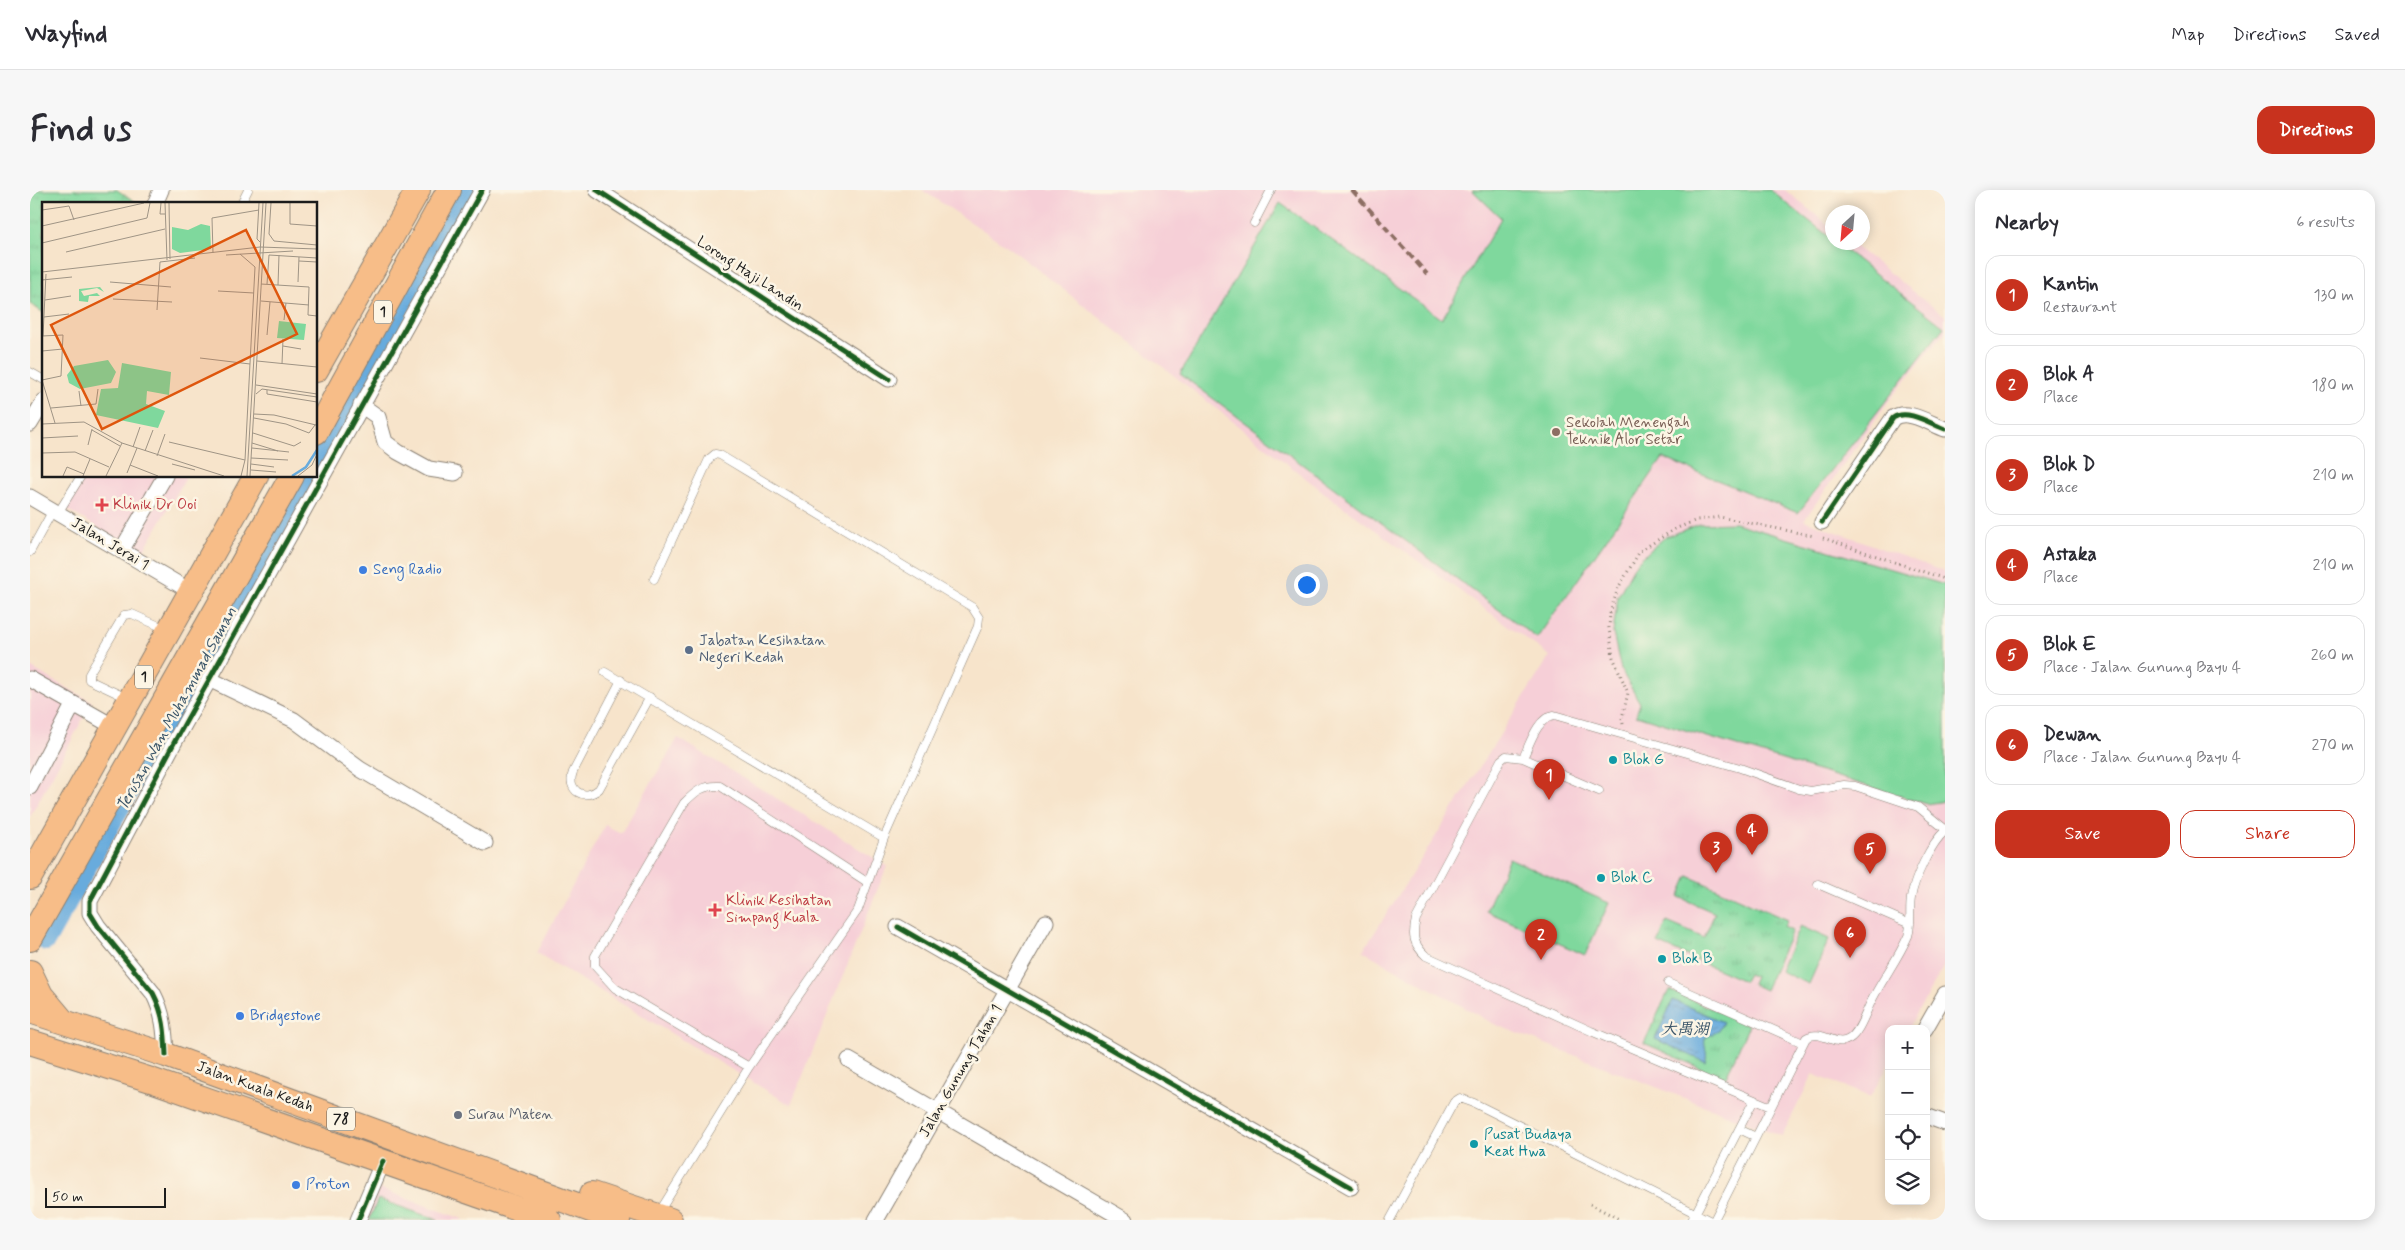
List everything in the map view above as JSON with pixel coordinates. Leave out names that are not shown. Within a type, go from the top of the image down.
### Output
[{"type":"main road","name":"1","points":[[318,366],[418,190]]},
{"type":"main road","name":"1","points":[[318,428],[450,190]]},
{"type":"main road","name":"1","points":[[30,877],[116,728],[190,591],[255,478]]},
{"type":"main road","name":"1","points":[[30,939],[291,478]]},
{"type":"main road","points":[[30,972],[41,995],[62,1020]]},
{"type":"main road","name":"Jalan Kuala Kedah","points":[[30,1011],[166,1055],[618,1220]]},
{"type":"main road","name":"Jalan Kuala Kedah","points":[[32,1043],[151,1080],[549,1220]]},
{"type":"main road","points":[[544,1193],[586,1191],[663,1218]]},
{"type":"street","points":[[156,202],[161,190]]},
{"type":"street","points":[[166,1055],[163,1014],[153,993],[98,926],[90,913],[90,901],[209,680],[482,190]]},
{"type":"street","name":"Lorong Haji Landin","points":[[597,190],[889,379]]},
{"type":"street","points":[[30,424],[42,404]]},
{"type":"street","points":[[361,405],[378,417],[385,442],[398,452],[429,469],[455,473]]},
{"type":"street","points":[[1822,522],[1889,422],[1897,415],[1908,415],[1945,429]]},
{"type":"street","points":[[121,551],[164,478]]},
{"type":"street","name":"Jalan Jerai 1","points":[[30,497],[190,591]]},
{"type":"street","points":[[30,678],[73,705],[116,728]]},
{"type":"street","points":[[209,680],[294,720],[360,769],[485,843]]},
{"type":"street","points":[[30,786],[73,705]]},
{"type":"street","name":"Jalan Gunung Tahan 1","points":[[876,1220],[1046,922]]},
{"type":"street","points":[[898,927],[1351,1187]]},
{"type":"street","points":[[1927,1025],[1945,994]]},
{"type":"street","points":[[849,1060],[1125,1220]]},
{"type":"street","points":[[1930,1117],[1945,1123]]},
{"type":"street","points":[[358,1220],[383,1161]]},
{"type":"lane","points":[[242,202],[248,190]]},
{"type":"lane","points":[[1254,223],[1271,190]]},
{"type":"lane","points":[[30,372],[42,379]]},
{"type":"lane","points":[[654,579],[709,459],[715,454],[720,455],[972,607],[979,618],[978,626],[884,838],[858,910],[748,1067],[663,1218]]},
{"type":"lane","points":[[30,552],[80,478]]},
{"type":"lane","points":[[131,700],[89,680],[88,674],[124,615],[132,614],[169,630]]},
{"type":"lane","points":[[605,672],[650,697],[884,838]]},
{"type":"lane","points":[[621,680],[570,779],[572,787],[577,793],[585,796],[593,794],[599,789],[650,697]]},
{"type":"lane","points":[[1523,758],[1541,722],[1547,716],[1554,715],[1740,768],[1799,789],[1811,791],[1844,785],[1855,786],[1918,807],[1945,830],[1932,846],[1912,890],[1908,934],[1895,963],[1852,1037],[1842,1042],[1817,1034],[1810,1035],[1803,1042],[1714,1220]]},
{"type":"lane","points":[[1599,791],[1523,758],[1506,756],[1501,760],[1416,919],[1412,934],[1416,946],[1426,956],[1531,1004],[1772,1107]]},
{"type":"lane","points":[[748,1067],[615,988],[595,966],[595,956],[684,803],[694,793],[708,785],[720,786],[867,882]]},
{"type":"lane","points":[[1818,884],[1910,924]]},
{"type":"lane","points":[[1668,983],[1803,1042]]},
{"type":"lane","points":[[1390,1220],[1454,1102],[1460,1098],[1474,1102],[1694,1217],[1709,1220]]},
{"type":"lane","points":[[1694,1217],[1754,1100]]},
{"type":"lane","points":[[1739,1129],[1756,1137]]},
{"type":"path","points":[[1626,734],[1622,718],[1628,693],[1613,657],[1608,628],[1610,613],[1618,588],[1640,551],[1675,529],[1697,520],[1720,516],[1742,520],[1820,537],[1945,579]]},
{"type":"path","points":[[1590,1204],[1619,1219]]},
{"type":"shaded area","points":[[922,190],[1785,190],[1825,222],[1825,250],[1860,250],[1945,316],[1945,332],[1891,398],[1804,520],[1945,572],[1945,964],[1910,1025],[1885,1025],[1885,1071],[1870,1097],[1813,1074],[1782,1136],[1494,1024],[1363,951],[1550,656],[1335,501],[1010,248]]},
{"type":"shaded area","points":[[84,478],[186,478],[142,553],[66,509]]},
{"type":"shaded area","points":[[30,667],[92,702],[30,817]]},
{"type":"shaded area","name":"Klinik Kesihatan Simpang Kuala","points":[[678,738],[887,866],[791,1105],[537,953],[605,825],[621,833]]},
{"type":"shaded area","points":[[376,1187],[465,1220],[363,1220]]},
{"type":"green space","points":[[30,190],[117,190],[136,202],[42,202],[42,312],[30,304]]},
{"type":"green space","name":"Sekolah Menengah Teknik Alor Setar","points":[[1472,190],[1770,190],[1825,233],[1825,250],[1845,250],[1944,327],[1798,513],[1663,458],[1537,638],[1180,374],[1280,203],[1442,319],[1501,218]]},
{"type":"green space","points":[[1735,523],[1945,585],[1945,801],[1926,804],[1636,715],[1640,703],[1621,670],[1613,633],[1618,596],[1636,563],[1665,537],[1700,524]]},
{"type":"green space","points":[[1509,858],[1609,903],[1585,955],[1486,911]]},
{"type":"green space","points":[[1688,876],[1787,920],[1784,927],[1792,931],[1765,990],[1752,984],[1755,977],[1748,974],[1744,981],[1658,943],[1667,922],[1704,938],[1715,913],[1679,897]]},
{"type":"green space","points":[[1800,926],[1829,939],[1809,984],[1780,971]]},
{"type":"green space","points":[[1669,990],[1749,1025],[1725,1079],[1644,1043]]},
{"type":"green space","points":[[378,1199],[438,1220],[369,1220]]},
{"type":"water","name":"大禺湖","points":[[1673,1000],[1723,1022],[1718,1031],[1705,1038],[1705,1062],[1655,1039]]},
{"type":"waterway","name":"Terusan Wan Muhammad Saman","points":[[318,456],[468,190]]},
{"type":"waterway","name":"Terusan Wan Muhammad Saman","points":[[46,942],[306,478]]},
{"type":"marked path","points":[[1352,190],[1427,274]]},
{"type":"cycle path","points":[[166,1055],[160,1008],[153,993],[98,926],[90,913],[90,901],[175,741],[482,190]]},
{"type":"cycle path","points":[[597,190],[889,379]]},
{"type":"cycle path","points":[[1822,522],[1893,418],[1899,415],[1912,416],[1945,429]]},
{"type":"cycle path","points":[[898,927],[1351,1187]]},
{"type":"cycle path","points":[[358,1220],[383,1161]]},
{"type":"place","name":"Sekolah Menengah Teknik Alor Setar","points":[[1556,432]]},
{"type":"place","name":"Klinik Dr Ooi","points":[[102,505]]},
{"type":"place","name":"Seng Radio","points":[[363,570]]},
{"type":"place","name":"Jabatan Kesihatan Negeri Kedah","points":[[689,650]]},
{"type":"place","name":"Blok G","points":[[1613,760]]},
{"type":"place","name":"Kantin","points":[[1549,800]]},
{"type":"place","name":"Astaka","points":[[1752,855]]},
{"type":"place","name":"Blok D","points":[[1716,873]]},
{"type":"place","name":"Blok E","points":[[1870,874]]},
{"type":"place","name":"Blok C","points":[[1601,878]]},
{"type":"place","name":"Klinik Kesihatan Simpang Kuala","points":[[715,910]]},
{"type":"place","name":"Dewan","points":[[1850,958]]},
{"type":"place","name":"Blok B","points":[[1662,959]]},
{"type":"place","name":"Blok A","points":[[1541,960]]},
{"type":"place","name":"Bridgestone","points":[[240,1016]]},
{"type":"place","name":"Surau Maten","points":[[458,1115]]},
{"type":"place","name":"Pusat Budaya Keat Hwa","points":[[1474,1144]]},
{"type":"place","name":"Proton","points":[[296,1185]]}]
